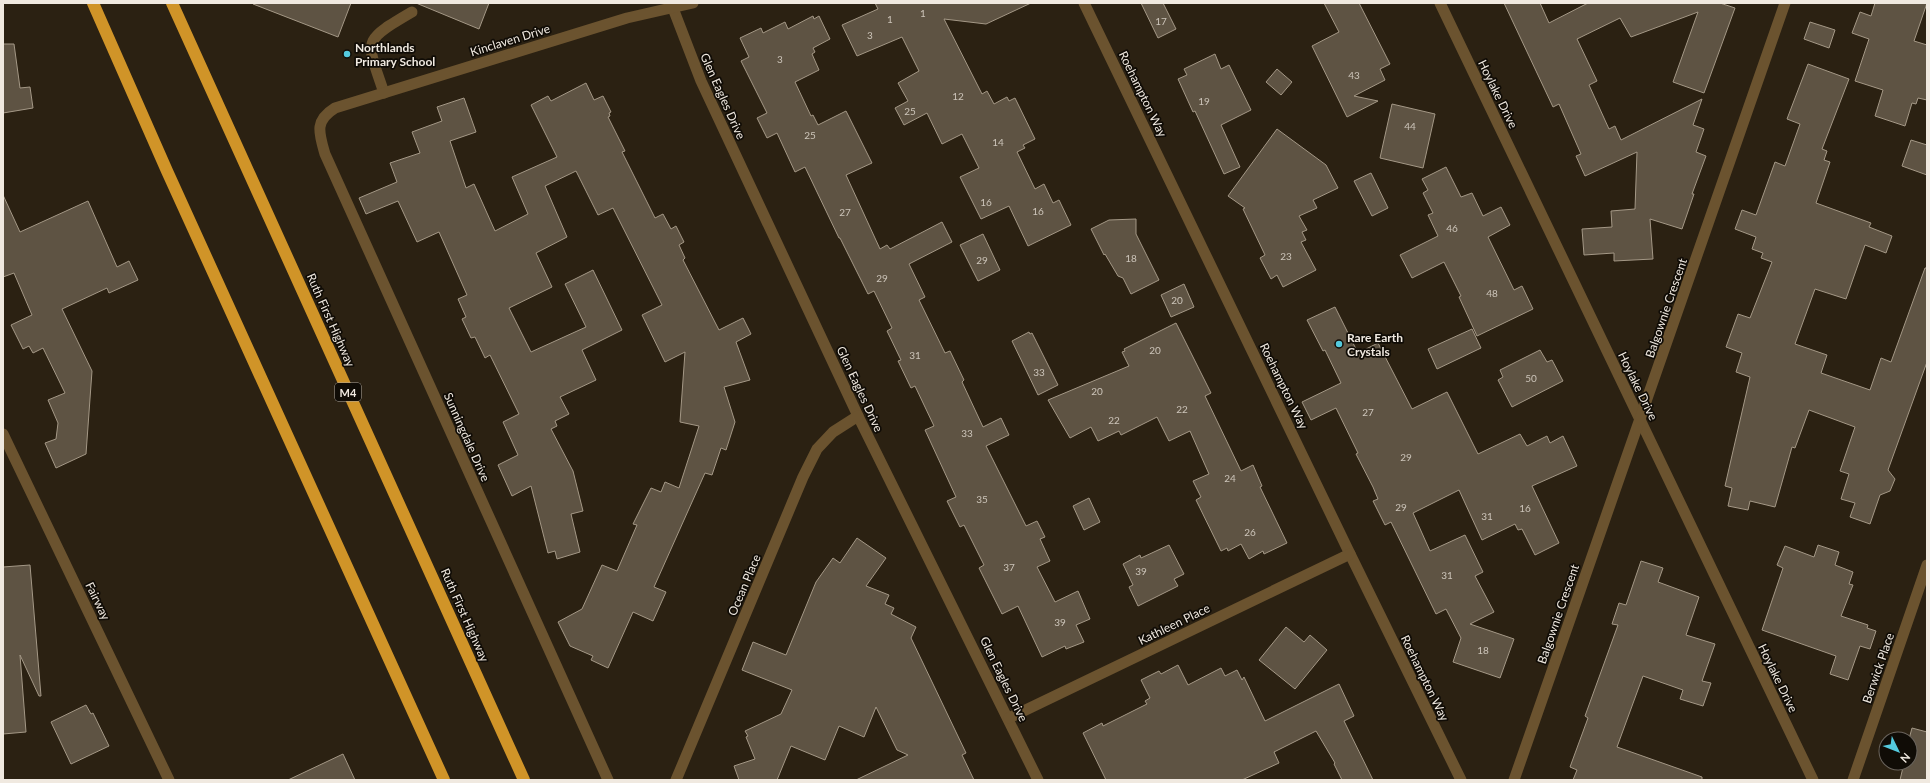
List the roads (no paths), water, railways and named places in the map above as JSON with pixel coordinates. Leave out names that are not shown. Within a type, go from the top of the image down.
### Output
[{"type":"highway","points":[[93,3],[444,780]]},
{"type":"highway","name":"Ruth First Highway","points":[[172,3],[524,780]]},
{"type":"street","name":"Kinclaven Drive","points":[[335,108],[627,18],[672,6],[694,3]]},
{"type":"street","name":"Roehampton Way","points":[[1084,3],[1350,554],[1461,780]]},
{"type":"street","name":"Hoylake Drive","points":[[1440,3],[1813,780]]},
{"type":"street","name":"Balgownie Crescent","points":[[1514,780],[1785,3]]},
{"type":"street","name":"Glen Eagles Drive","points":[[672,6],[701,81],[858,416],[1009,718],[1036,779]]},
{"type":"street","points":[[384,93],[370,48],[373,40],[383,29],[412,12]]},
{"type":"street","name":"Sunningdale Drive","points":[[335,108],[325,114],[320,122],[320,136],[325,154],[608,780]]},
{"type":"street","name":"Ocean Place","points":[[676,780],[800,484],[817,449],[833,432],[858,416]]},
{"type":"street","name":"Fairway","points":[[3,434],[170,780]]},
{"type":"street","name":"Kathleen Place","points":[[1009,718],[1350,554]]},
{"type":"street","name":"Berwick Place","points":[[1853,780],[1927,565]]},
{"type":"place","name":"Northlands Primary School","points":[[347,54]]},
{"type":"place","name":"Rare Earth Crystals","points":[[1339,344]]}]
